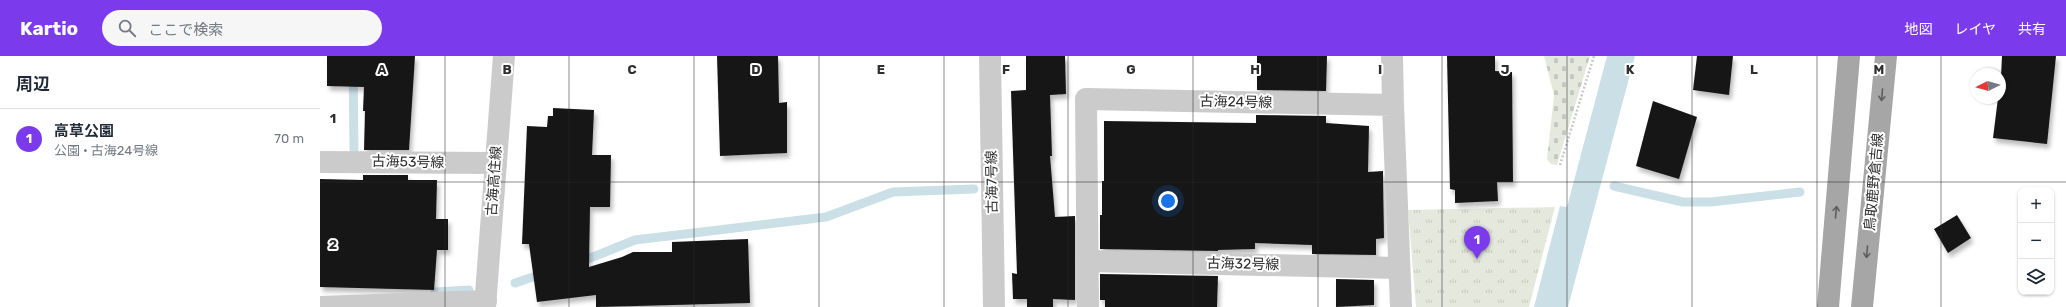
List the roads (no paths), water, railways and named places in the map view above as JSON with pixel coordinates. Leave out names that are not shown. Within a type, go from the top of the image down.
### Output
[{"type":"main road","points":[[1828,307],[1849,56]]},
{"type":"main road","name":"鳥取鹿野倉吉線","points":[[1862,307],[1886,56]]},
{"type":"street","name":"古海高住線","points":[[486,304],[504,56]]},
{"type":"street","name":"古海7号線","points":[[990,56],[994,307]]},
{"type":"street","points":[[1392,56],[1398,268],[1401,307]]},
{"type":"street","name":"古海24号線","points":[[1088,307],[1086,99],[1393,105]]},
{"type":"street","name":"古海53号線","points":[[320,162],[496,163]]},
{"type":"street","name":"古海32号線","points":[[1088,261],[1398,268]]},
{"type":"street","points":[[320,307],[486,304]]},
{"type":"waterway","points":[[353,56],[354,150]]},
{"type":"waterway","points":[[1614,186],[1683,202],[1711,202],[1800,192]]},
{"type":"waterway","points":[[578,263],[635,240],[826,217],[893,192],[974,189]]},
{"type":"waterway","points":[[515,283],[545,273]]},
{"type":"waterway","points":[[435,292],[469,290]]},
{"type":"place","name":"高草公園","points":[[1477,259]]}]
